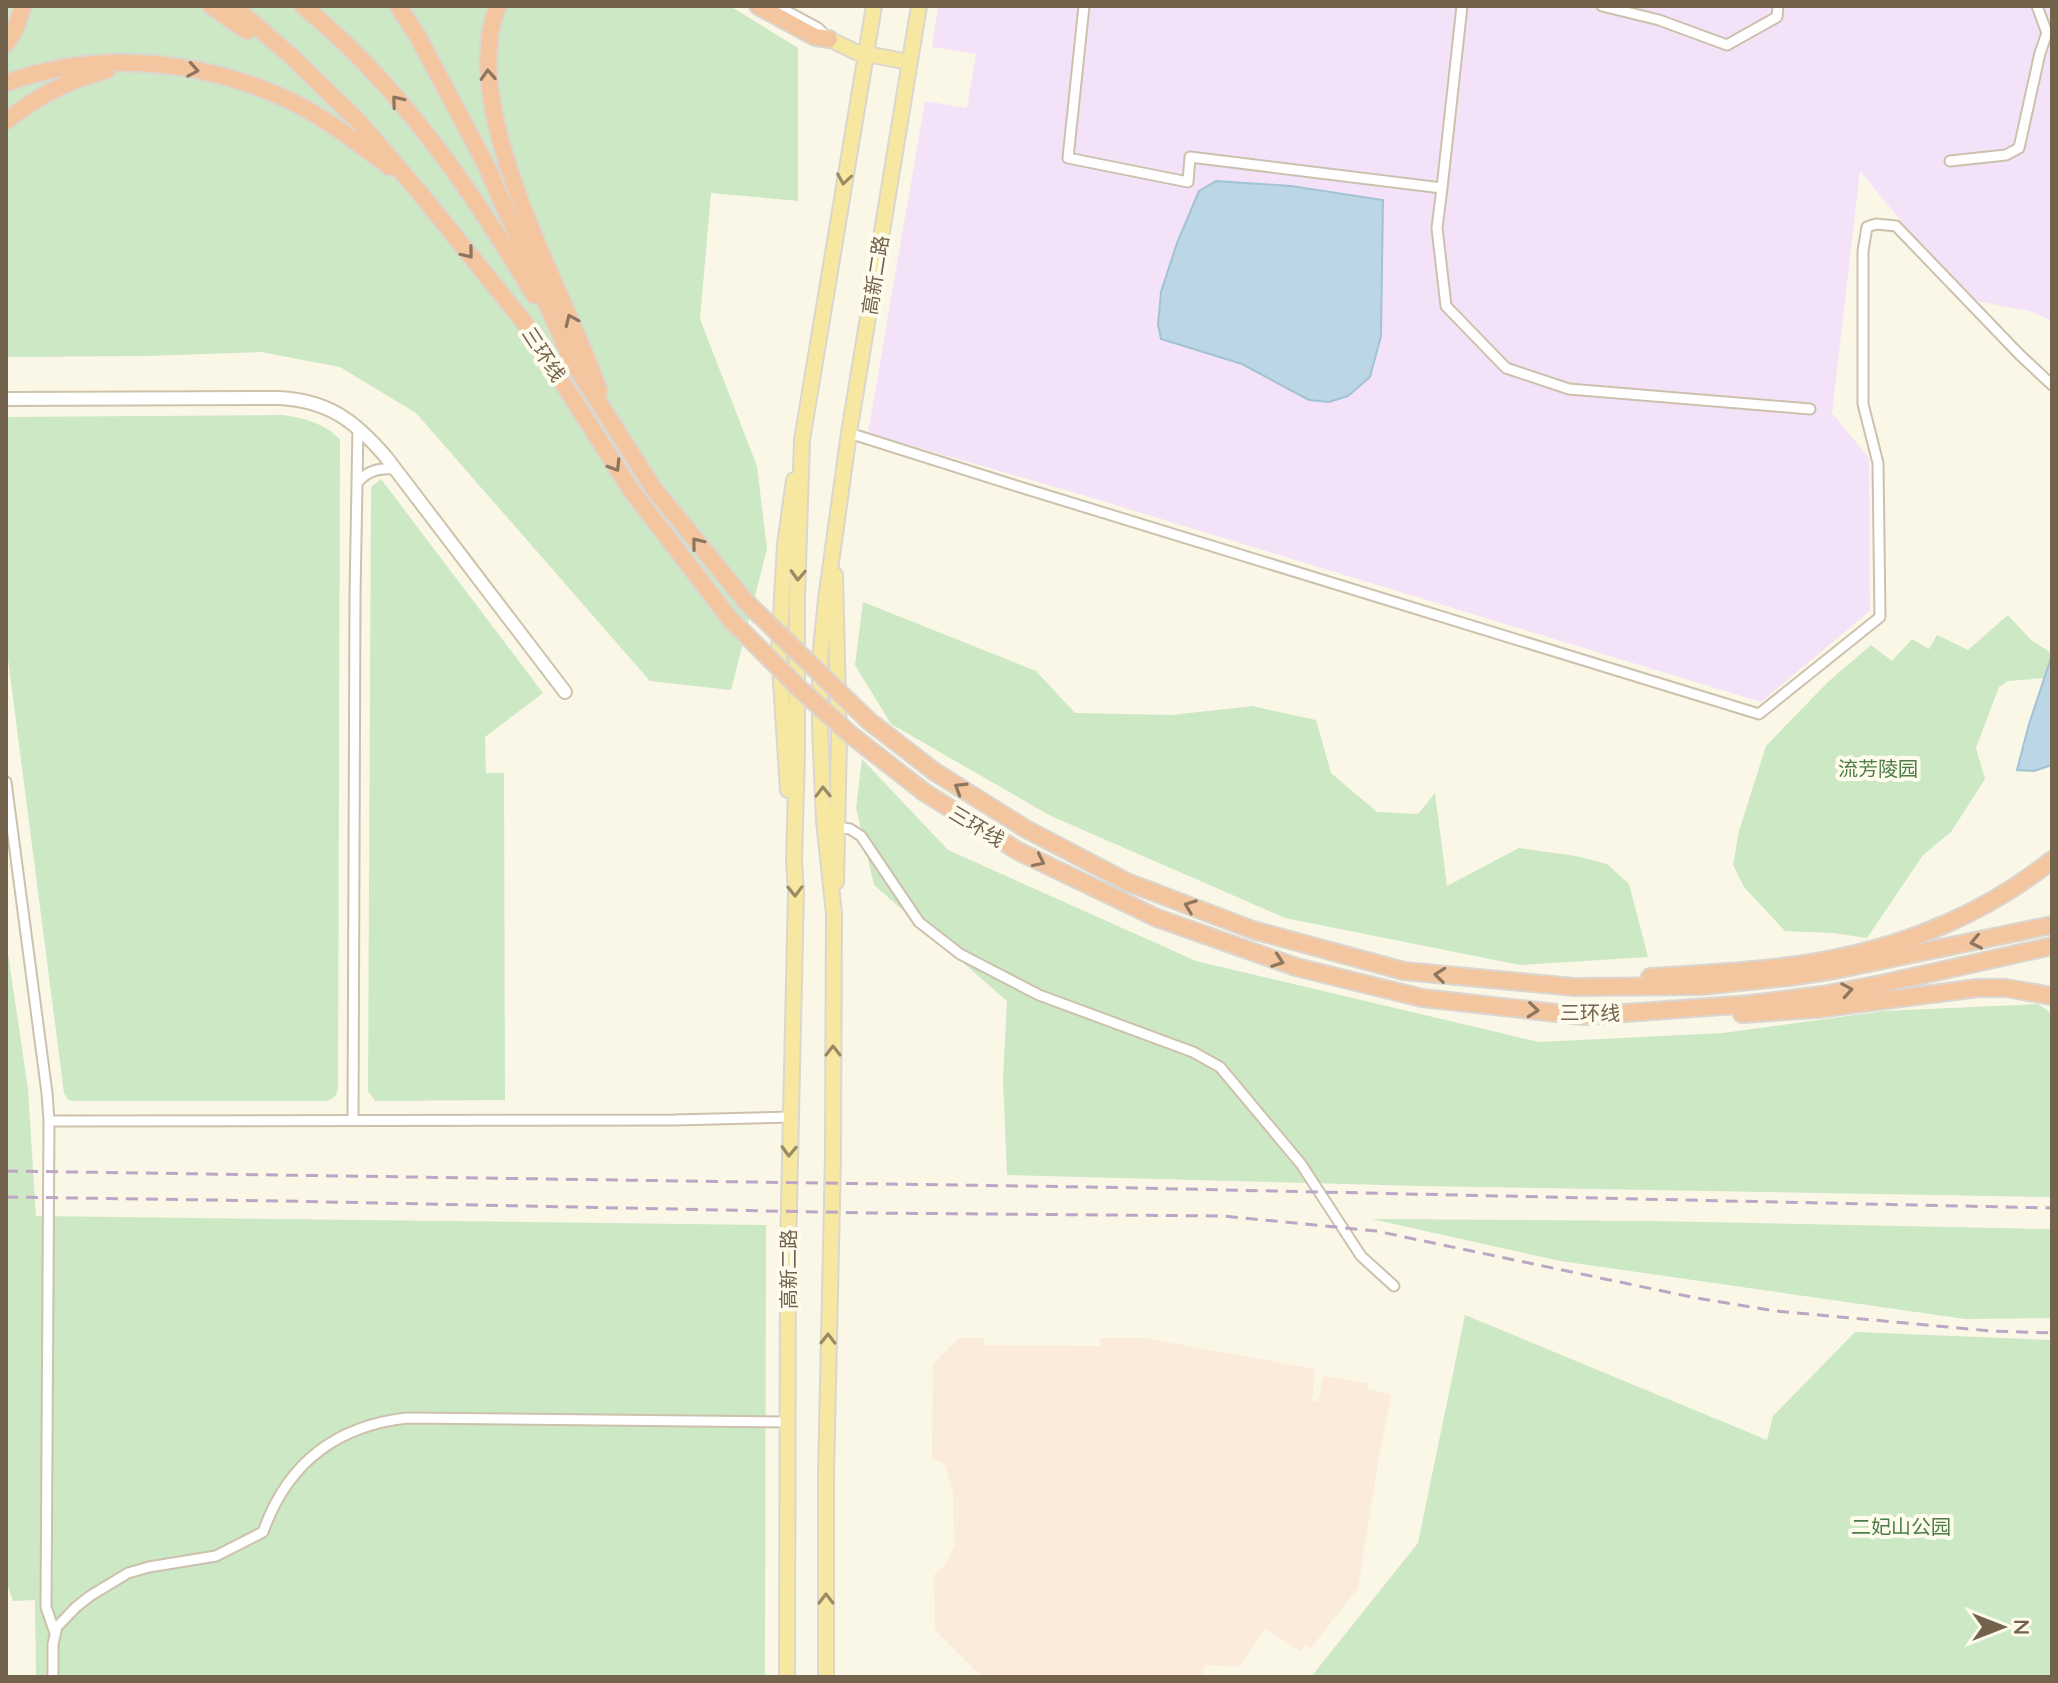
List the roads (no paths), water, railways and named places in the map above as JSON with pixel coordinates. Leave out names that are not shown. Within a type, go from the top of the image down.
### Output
[{"type":"highway","points":[[211,6],[323,86]]},
{"type":"highway","name":"三环线","points":[[233,6],[323,86],[358,121],[419,192],[524,322],[631,490],[730,619],[840,726],[924,792],[1018,851],[1157,918],[1296,967],[1422,998],[1584,1016],[1750,1004],[1822,995],[2052,946]]},
{"type":"highway","points":[[303,6],[358,56],[434,144],[494,230],[571,359]]},
{"type":"highway","name":"三环线","points":[[398,6],[417,35],[485,163],[571,359],[654,489],[747,603],[869,721],[935,772],[1026,829],[1127,882],[1253,930],[1404,971],[1574,987],[1688,986],[1789,977],[1908,956],[2052,925]]},
{"type":"highway","points":[[498,6],[487,59],[493,111],[538,246],[591,367],[609,419]]},
{"type":"highway","points":[[758,6],[815,37],[829,39]]},
{"type":"highway","points":[[6,44],[22,10]]},
{"type":"highway","points":[[6,83],[74,66],[138,63],[208,72],[245,82],[284,98],[346,135],[419,192]]},
{"type":"highway","points":[[6,121],[30,101],[60,86],[138,63]]},
{"type":"highway","points":[[1574,987],[1787,966],[1872,949],[1932,930],[1974,910],[2052,860]]},
{"type":"highway","points":[[1660,1010],[1753,1014],[1978,988],[2006,988],[2052,996]]},
{"type":"main road","name":"高新二路","points":[[787,1677],[788,1250],[802,440],[874,6]]},
{"type":"main road","name":"高新二路","points":[[834,914],[824,821],[820,660],[849,433],[919,6]]},
{"type":"main road","points":[[829,39],[856,52],[909,62]]},
{"type":"main road","name":"高新二路","points":[[826,1677],[826,1475],[839,741],[834,545]]},
{"type":"street","points":[[777,6],[818,28],[829,39]]},
{"type":"street","points":[[1084,6],[1068,158],[1188,182],[1190,157],[1442,188]]},
{"type":"street","points":[[1462,6],[1437,228],[1446,306],[1506,368],[1569,389],[1810,409]]},
{"type":"street","points":[[1602,6],[1659,20],[1727,45],[1777,17],[1778,6]]},
{"type":"street","points":[[1950,161],[2006,155],[2019,148],[2047,33],[2037,6]]},
{"type":"street","points":[[849,433],[1759,714],[1880,617],[1878,463],[1863,404],[1863,251],[1867,227],[1876,224],[1896,226],[2052,385]]},
{"type":"street","points":[[6,399],[297,399],[330,409],[358,427],[395,469],[565,692]]},
{"type":"street","points":[[353,1120],[358,427]]},
{"type":"street","points":[[357,483],[376,469],[395,469]]},
{"type":"street","points":[[6,782],[49,1121],[46,1607],[55,1633]]},
{"type":"street","points":[[837,827],[850,829],[861,836],[919,922],[960,954],[1039,995],[1193,1052],[1220,1067],[1301,1164],[1361,1256],[1394,1286]]},
{"type":"street","points":[[49,1121],[791,1117]]},
{"type":"street","points":[[53,1677],[55,1633],[64,1618],[76,1607],[128,1573],[216,1556],[263,1532],[278,1497],[308,1459],[329,1442],[379,1422],[407,1418],[788,1422]]},
{"type":"water","points":[[1216,181],[1291,186],[1383,200],[1381,336],[1370,377],[1348,396],[1329,402],[1309,400],[1242,364],[1161,339],[1158,325],[1161,292],[1177,243],[1199,191]]},
{"type":"water","points":[[2052,655],[2052,765],[2034,771],[2017,770],[2029,724]]},
{"type":"railway","points":[[6,1171],[1090,1187],[2052,1208]]},
{"type":"railway","points":[[6,1197],[869,1213],[1223,1216],[1376,1231],[1696,1298],[1776,1311],[1991,1331],[2052,1333]]},
{"type":"park label","name":"流芳陵园","points":[[1878,768]]},
{"type":"park label","name":"二妃山公园","points":[[1901,1526]]}]
